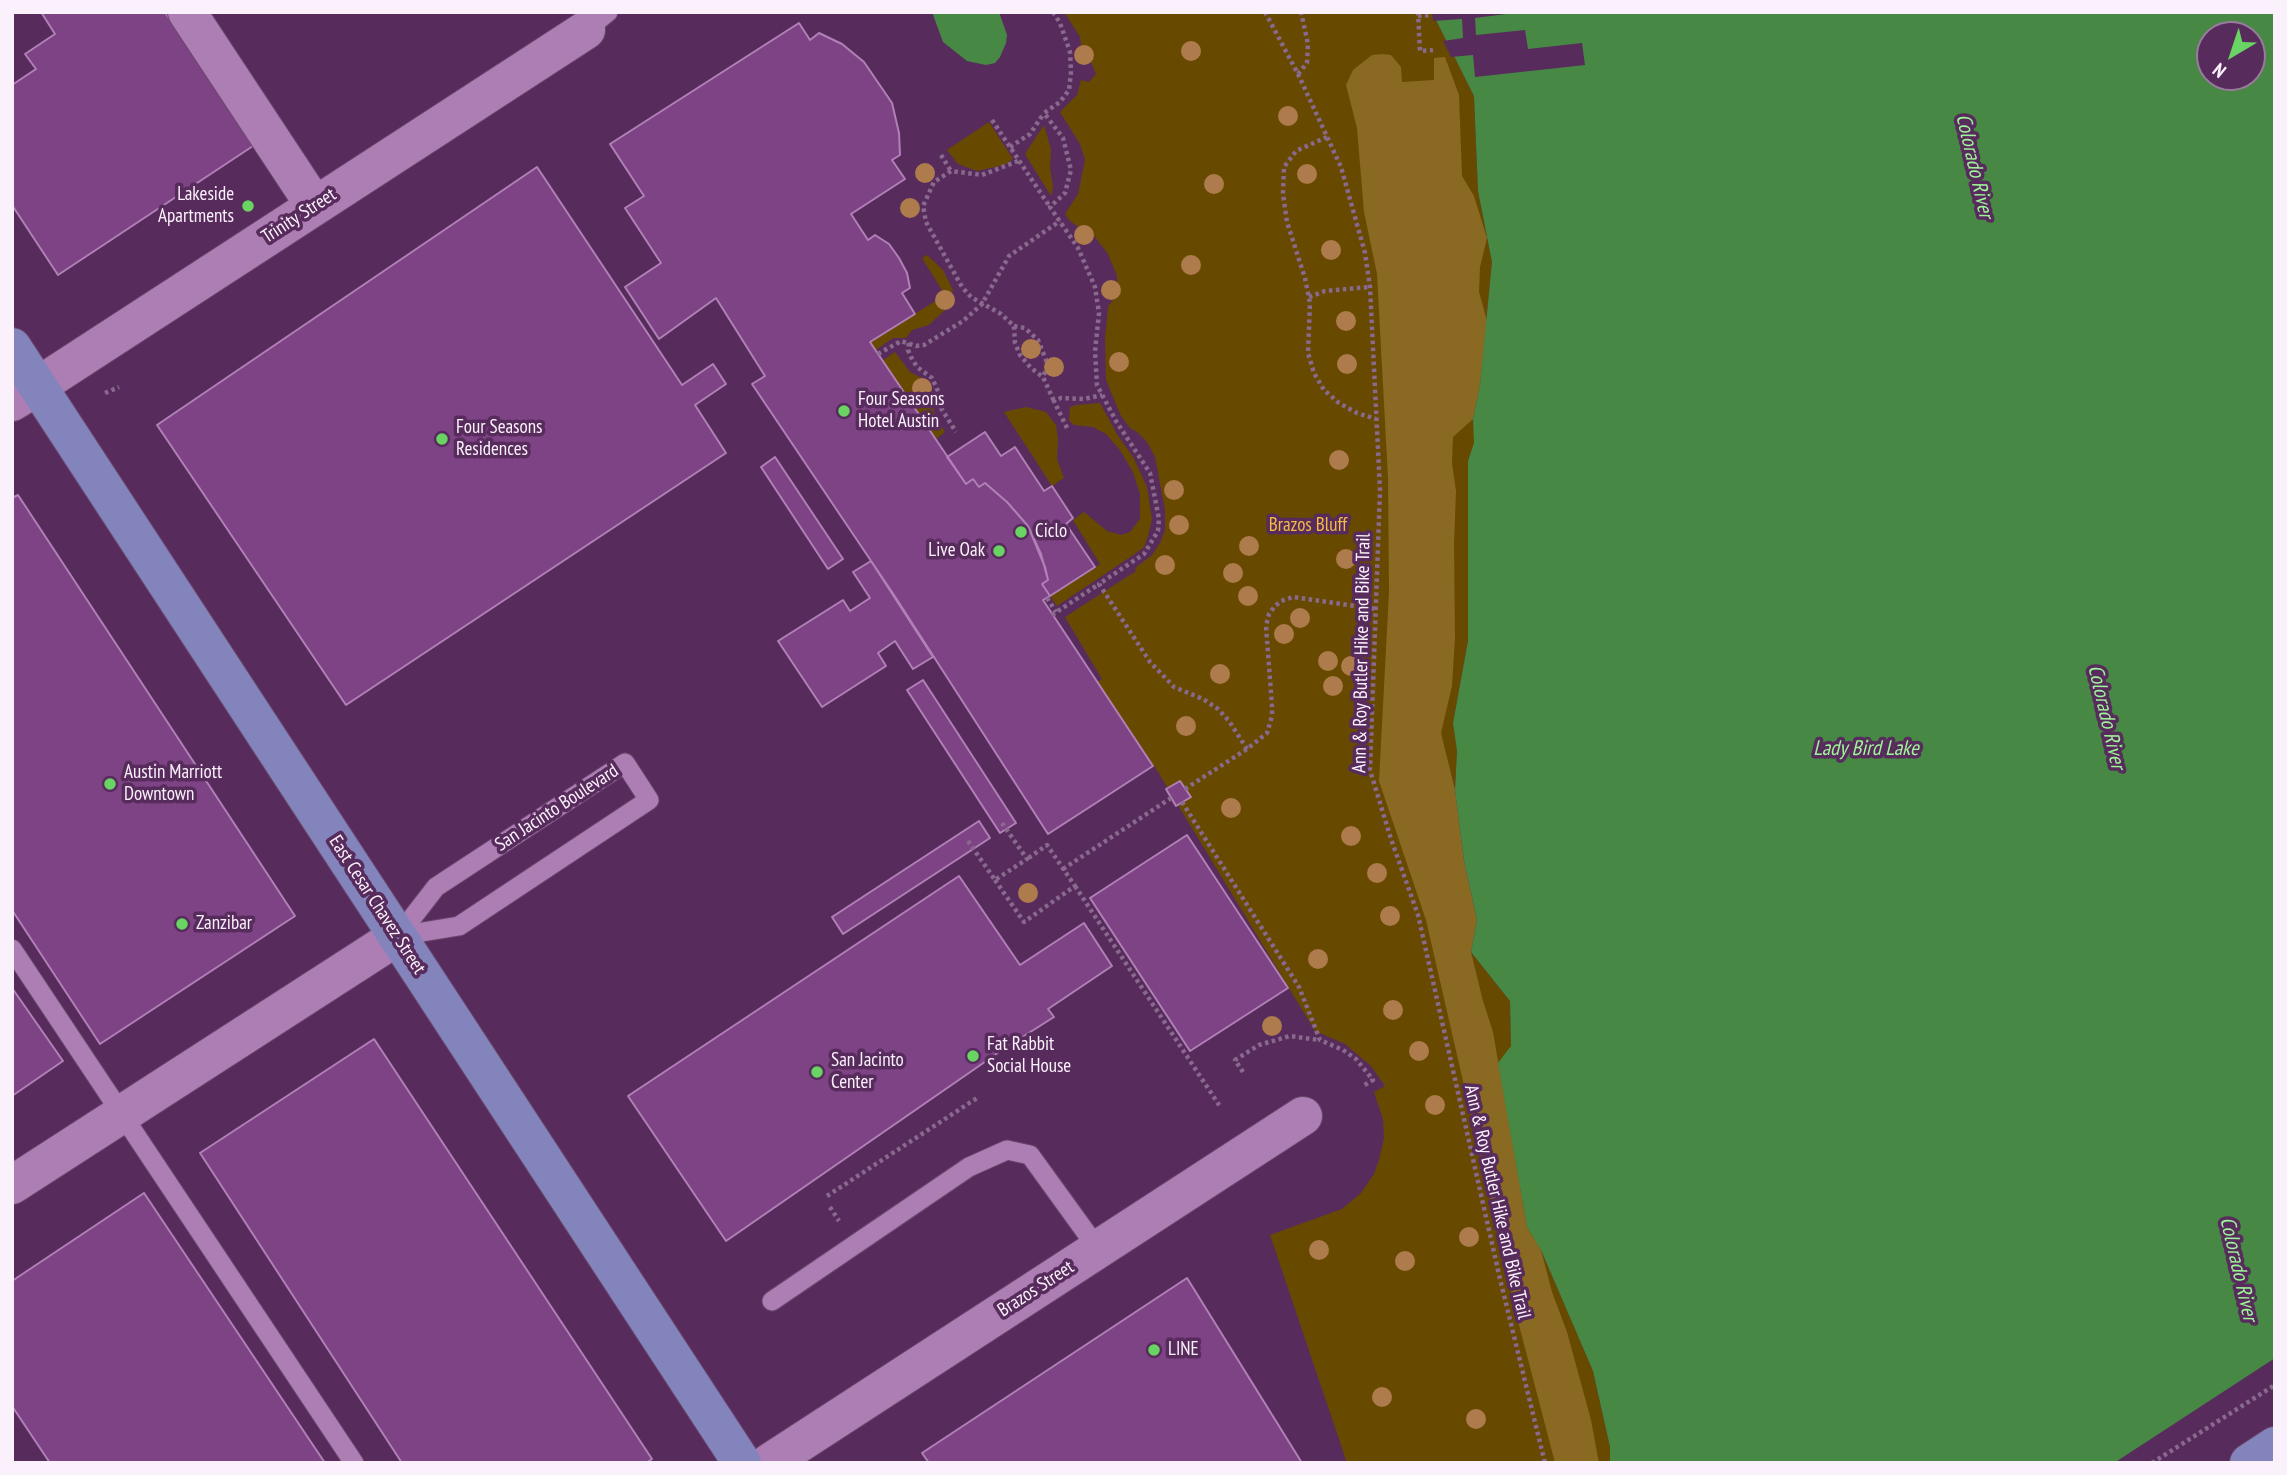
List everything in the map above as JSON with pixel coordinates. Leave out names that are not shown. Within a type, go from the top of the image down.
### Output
[{"type":"main road","name":"East Cesar Chavez Street","points":[[12,347],[25,394],[398,936],[742,1463]]},
{"type":"main road","points":[[2249,1463],[2275,1446]]},
{"type":"street","points":[[187,12],[315,206]]},
{"type":"street","name":"Trinity Street","points":[[25,394],[597,21]]},
{"type":"street","name":"San Jacinto Boulevard","points":[[12,1185],[398,936]]},
{"type":"street","name":"Brazos Street","points":[[769,1463],[1303,1116]]},
{"type":"lane","name":"San Jacinto Boulevard","points":[[625,763],[649,800],[459,926],[398,936],[436,887],[625,763]]},
{"type":"lane","points":[[12,949],[354,1463]]},
{"type":"lane","points":[[772,1301],[969,1167],[1007,1150],[1031,1156],[1098,1249]]},
{"type":"path","points":[[1010,147],[1030,134],[1044,113],[1060,102],[1069,90],[1070,52],[1060,23],[1053,12]]},
{"type":"path","name":"Ann & Roy Butler Hike and Bike Trail","points":[[1265,12],[1298,74],[1341,167],[1365,253],[1370,287],[1380,490],[1370,770],[1418,915],[1500,1279],[1545,1463]]},
{"type":"path","points":[[1298,74],[1307,63],[1308,44],[1301,12]]},
{"type":"path","points":[[1432,15],[1418,14],[1420,51],[1433,50]]},
{"type":"path","points":[[1044,113],[1063,138],[1071,170],[1065,193],[1050,207]]},
{"type":"path","points":[[992,120],[1078,248],[1095,287],[1099,313],[1095,351],[1097,385],[1116,421],[1150,473],[1159,519],[1158,531],[1144,554],[1054,614],[1047,598]]},
{"type":"path","points":[[1327,137],[1296,151],[1284,167],[1283,194],[1287,222],[1309,297],[1308,353],[1314,373],[1324,390],[1339,403],[1376,419]]},
{"type":"path","points":[[941,155],[951,171]]},
{"type":"path","points":[[1018,161],[982,175],[951,171],[934,182],[923,206],[926,222],[961,287],[1014,326],[1025,328],[1038,340],[1048,365],[1043,377]]},
{"type":"path","points":[[878,354],[901,341],[916,346],[924,345],[963,321],[982,304],[1009,256],[1060,221]]},
{"type":"path","points":[[1309,297],[1325,291],[1370,287]]},
{"type":"path","points":[[1014,326],[1015,343],[1020,355],[1043,377],[1067,428]]},
{"type":"path","points":[[909,343],[911,357],[917,367],[932,378],[942,400],[941,408],[956,432]]},
{"type":"path","points":[[1054,401],[1061,398],[1084,399],[1102,395]]},
{"type":"path","points":[[1099,584],[1150,663],[1174,687],[1203,699],[1218,709],[1247,749]]},
{"type":"path","points":[[1185,789],[1267,733],[1272,716],[1266,626],[1269,614],[1275,606],[1293,597],[1377,609]]},
{"type":"path","points":[[1063,869],[1171,798]]},
{"type":"path","points":[[1182,802],[1300,986],[1320,1040]]},
{"type":"path","points":[[1000,820],[1027,859]]},
{"type":"path","points":[[968,841],[1024,922],[1075,886]]},
{"type":"path","points":[[995,880],[1047,845],[1221,1108]]},
{"type":"path","points":[[1243,1072],[1235,1060],[1259,1045],[1290,1036],[1320,1040],[1343,1050],[1367,1070],[1373,1080],[1363,1086]]},
{"type":"path","points":[[827,1196],[977,1098]]},
{"type":"path","points":[[2152,1463],[2275,1385]]},
{"type":"green space","name":"Brazos Bluff","points":[[1064,12],[1435,12],[1436,20],[1474,96],[1478,191],[1492,262],[1480,385],[1473,419],[1475,443],[1468,461],[1468,641],[1453,723],[1457,751],[1455,790],[1471,952],[1510,1001],[1511,1046],[1541,1250],[1593,1371],[1610,1447],[1610,1463],[1347,1463],[1270,1235],[1342,1209],[1361,1193],[1374,1174],[1384,1138],[1383,1119],[1374,1092],[1385,1086],[1371,1066],[1345,1044],[1315,1031],[1158,772],[1097,682],[1102,679],[1065,617],[1136,571],[1135,568],[1152,555],[1165,530],[1165,510],[1155,457],[1147,442],[1130,428],[1121,416],[1106,380],[1105,339],[1108,307],[1117,294],[1117,276],[1108,254],[1095,237],[1071,222],[1065,214],[1078,194],[1085,160],[1080,144],[1060,112],[1077,95],[1081,80],[1089,82],[1096,74],[1086,54],[1082,53],[1080,37]]},
{"type":"green space","points":[[989,122],[1013,159],[1004,165],[977,171],[958,164],[947,150]]},
{"type":"green space","points":[[1044,125],[1051,149],[1051,196],[1025,154]]},
{"type":"green space","points":[[927,255],[943,270],[953,290],[947,308],[929,325],[912,330],[906,338],[893,338],[876,350],[870,342],[945,295],[922,258]]},
{"type":"green space","points":[[895,352],[910,372],[924,379],[930,387],[934,412],[945,432],[936,439],[882,361]]},
{"type":"green space","points":[[1100,403],[1133,457],[1147,487],[1152,519],[1144,547],[1057,606],[1050,596],[1100,564],[1073,520],[1084,512],[1107,531],[1121,535],[1130,532],[1140,519],[1140,494],[1133,472],[1120,450],[1106,434],[1093,427],[1074,425],[1069,420],[1070,407]]},
{"type":"green space","points":[[1026,407],[1046,412],[1056,425],[1057,459],[1064,478],[1052,486],[1004,412]]},
{"type":"shaded area","points":[[1372,55],[1391,55],[1401,67],[1402,82],[1434,80],[1434,58],[1445,57],[1459,95],[1462,176],[1474,196],[1487,238],[1480,267],[1479,292],[1487,321],[1480,385],[1473,419],[1453,437],[1452,463],[1456,491],[1455,638],[1452,686],[1441,733],[1455,790],[1464,861],[1477,920],[1471,952],[1493,1032],[1527,1227],[1541,1250],[1552,1292],[1567,1332],[1591,1420],[1599,1463],[1555,1463],[1519,1325],[1426,920],[1379,781],[1389,592],[1388,478],[1377,274],[1364,212],[1357,128],[1346,85],[1353,70]]},
{"type":"water","points":[[932,12],[999,12],[1007,35],[1000,57],[995,63],[986,65],[967,61],[943,42]]},
{"type":"water","name":"Lady Bird Lake","points":[[1435,12],[2275,12],[2275,1463],[1610,1463],[1610,1447],[1593,1371],[1541,1250],[1527,1227],[1498,1063],[1511,1046],[1510,1001],[1471,952],[1477,920],[1464,861],[1455,790],[1457,751],[1453,723],[1468,641],[1468,461],[1474,443],[1473,419],[1480,385],[1492,262],[1478,191],[1474,96],[1436,20]]},
{"type":"pier","points":[[1432,12],[1522,12],[1475,18],[1476,35],[1525,30],[1528,49],[1582,43],[1585,65],[1475,77],[1473,55],[1451,57],[1443,41],[1463,38],[1462,19],[1433,21]]},
{"type":"pier","points":[[2275,1358],[2275,1463],[2114,1463]]},
{"type":"building","points":[[41,12],[165,12],[253,146],[58,275],[12,205],[12,85],[36,69],[25,54],[55,34]]},
{"type":"building","name":"Four Seasons Hotel Austin","points":[[799,23],[810,40],[819,33],[842,44],[864,62],[892,103],[899,133],[900,155],[892,160],[905,179],[851,214],[868,240],[875,235],[889,244],[899,258],[907,273],[910,288],[902,293],[915,314],[870,342],[966,484],[973,479],[979,487],[985,483],[1007,502],[1028,526],[1041,554],[1048,580],[1042,584],[1050,596],[1043,600],[1153,766],[1048,834],[894,595],[752,384],[765,376],[716,298],[659,339],[625,287],[661,263],[625,208],[644,196],[610,144]]},
{"type":"building","name":"Four Seasons Residences","points":[[537,167],[682,385],[713,364],[726,384],[695,405],[726,453],[346,705],[157,425]]},
{"type":"building","points":[[985,432],[1001,456],[1015,447],[1044,491],[1052,486],[1073,518],[1066,524],[1095,567],[1050,596],[1042,584],[1048,580],[1045,567],[1028,526],[1007,502],[985,483],[979,487],[973,479],[966,484],[947,457]]},
{"type":"building","points":[[775,457],[843,559],[828,569],[761,467]]},
{"type":"building","name":"Austin Marriott Downtown","points":[[18,495],[295,916],[100,1044],[12,910],[12,498]]},
{"type":"building","points":[[871,561],[933,657],[913,669],[895,641],[878,653],[886,666],[822,707],[778,641],[843,600],[850,611],[870,598],[853,572]]},
{"type":"building","points":[[923,680],[1016,823],[1000,833],[907,690]]},
{"type":"building","points":[[1180,781],[1191,797],[1176,806],[1166,789]]},
{"type":"building","points":[[979,821],[990,838],[843,934],[832,917]]},
{"type":"building","points":[[1187,835],[1288,988],[1190,1051],[1090,898]]},
{"type":"building","name":"San Jacinto Center","points":[[959,876],[1020,965],[1084,923],[1112,966],[1048,1009],[1054,1017],[726,1241],[628,1096]]},
{"type":"building","points":[[12,988],[63,1061],[12,1096]]},
{"type":"building","points":[[374,1039],[652,1459],[646,1463],[402,1463],[200,1153]]},
{"type":"building","points":[[144,1193],[325,1463],[50,1463],[12,1406],[12,1281]]},
{"type":"building","name":"LINE","points":[[1187,1278],[1302,1463],[929,1463],[922,1453]]},
{"type":"place","name":"Lakeside Apartments","points":[[248,206]]},
{"type":"place","name":"Four Seasons Hotel Austin","points":[[844,411]]},
{"type":"place","name":"Four Seasons Residences","points":[[442,439]]},
{"type":"place","name":"Ciclo","points":[[1021,532]]},
{"type":"place","name":"Live Oak","points":[[999,551]]},
{"type":"place","name":"Austin Marriott Downtown","points":[[110,784]]},
{"type":"place","name":"Zanzibar","points":[[182,924]]},
{"type":"place","name":"Fat Rabbit Social House","points":[[973,1056]]},
{"type":"place","name":"San Jacinto Center","points":[[817,1072]]},
{"type":"place","name":"LINE","points":[[1154,1350]]},
{"type":"water label","name":"Colorado River","points":[[1974,166]]},
{"type":"water label","name":"Colorado River","points":[[2106,717]]},
{"type":"water label","name":"Colorado River","points":[[2238,1269]]}]
